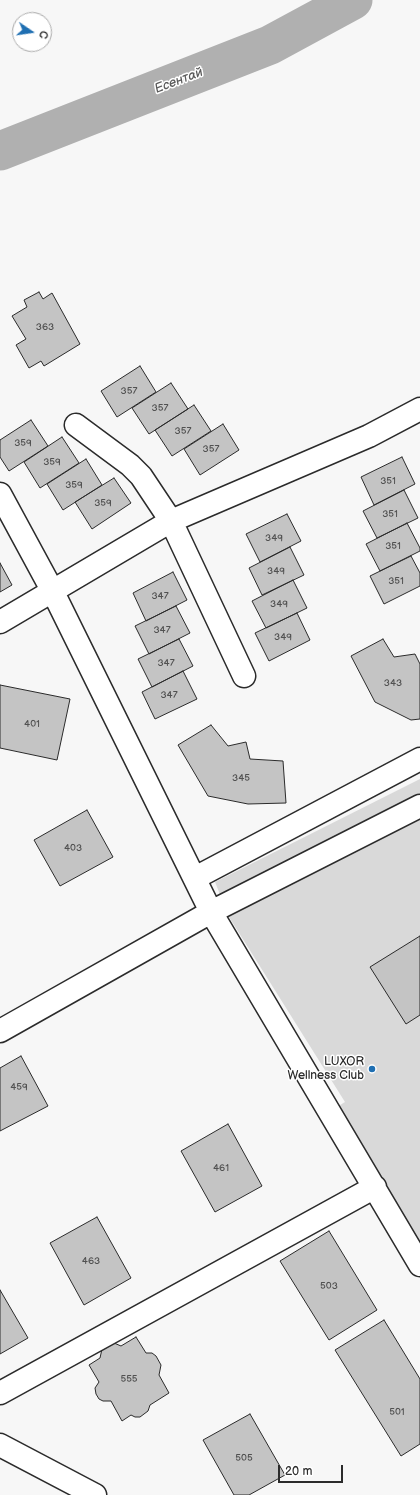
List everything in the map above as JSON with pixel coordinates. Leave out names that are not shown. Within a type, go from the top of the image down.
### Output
[{"type":"street","points":[[0,622],[171,521],[369,436],[420,409]]},
{"type":"street","points":[[76,425],[130,465],[141,476],[171,521],[244,676]]},
{"type":"street","points":[[0,494],[52,590],[212,912],[375,1187],[420,1266]]},
{"type":"street","points":[[195,878],[420,759]]},
{"type":"street","points":[[0,1031],[212,912],[420,806]]},
{"type":"street","points":[[0,1393],[375,1187]]},
{"type":"street","points":[[0,1445],[95,1495]]},
{"type":"shaded area","name":"LUXOR Wellness Club","points":[[420,779],[420,1244],[337,1107],[345,1102],[229,917],[215,882]]},
{"type":"building","points":[[39,292],[43,299],[52,293],[80,344],[44,366],[41,361],[29,368],[16,345],[26,339],[12,316],[27,307],[24,300]]},
{"type":"building","points":[[140,366],[156,392],[117,417],[101,391]]},
{"type":"building","points":[[171,383],[188,409],[149,434],[132,408]]},
{"type":"building","points":[[194,405],[211,431],[172,456],[155,430]]},
{"type":"building","points":[[31,420],[48,446],[9,471],[0,457],[0,440]]},
{"type":"building","points":[[223,424],[239,450],[200,475],[184,449]]},
{"type":"building","points":[[62,437],[79,463],[40,488],[24,462]]},
{"type":"building","points":[[402,457],[415,484],[374,505],[361,477]]},
{"type":"building","points":[[86,459],[102,485],[63,510],[47,484]]},
{"type":"building","points":[[114,478],[131,503],[92,529],[75,502]]},
{"type":"building","points":[[404,490],[418,518],[377,538],[363,511]]},
{"type":"building","points":[[287,514],[301,541],[260,562],[246,534]]},
{"type":"building","points":[[407,523],[420,548],[420,551],[380,571],[366,544]]},
{"type":"building","points":[[290,547],[304,575],[262,595],[249,568]]},
{"type":"building","points":[[411,556],[420,573],[420,586],[384,604],[370,576]]},
{"type":"building","points":[[0,563],[12,585],[0,592]]},
{"type":"building","points":[[173,572],[187,600],[146,621],[133,593]]},
{"type":"building","points":[[293,580],[307,608],[266,628],[252,601]]},
{"type":"building","points":[[176,606],[190,633],[149,654],[135,626]]},
{"type":"building","points":[[297,613],[310,640],[269,661],[255,633]]},
{"type":"building","points":[[179,639],[193,666],[152,687],[138,659]]},
{"type":"building","points":[[383,639],[394,657],[415,654],[420,664],[420,719],[411,720],[375,702],[351,656]]},
{"type":"building","points":[[183,671],[197,699],[155,719],[142,692]]},
{"type":"building","points":[[0,685],[70,699],[57,760],[0,748]]},
{"type":"building","points":[[211,725],[228,746],[246,742],[250,759],[283,761],[286,803],[248,804],[208,796],[178,745]]},
{"type":"building","points":[[87,810],[113,857],[60,886],[34,840]]},
{"type":"building","points":[[420,936],[420,1015],[406,1024],[370,967]]},
{"type":"building","points":[[21,1056],[48,1106],[0,1131],[0,1068]]},
{"type":"building","points":[[228,1124],[262,1186],[215,1212],[181,1151]]},
{"type":"building","points":[[97,1217],[131,1278],[84,1305],[50,1243]]},
{"type":"building","points":[[329,1231],[377,1310],[329,1340],[280,1261]]},
{"type":"building","points":[[0,1290],[28,1338],[0,1354]]},
{"type":"building","points":[[384,1320],[420,1379],[420,1444],[401,1456],[335,1350]]},
{"type":"building","points":[[136,1337],[146,1353],[152,1353],[156,1356],[161,1365],[159,1375],[169,1393],[150,1405],[148,1411],[140,1417],[131,1415],[122,1421],[111,1401],[103,1401],[99,1399],[96,1394],[95,1388],[99,1382],[89,1365],[100,1358],[102,1349],[110,1343],[121,1346]]},
{"type":"building","points":[[250,1414],[285,1475],[249,1495],[234,1495],[203,1440]]},
{"type":"waterway","name":"Есентай","points":[[0,151],[270,45],[353,0]]},
{"type":"place","name":"LUXOR Wellness Club","points":[[372,1069]]}]
